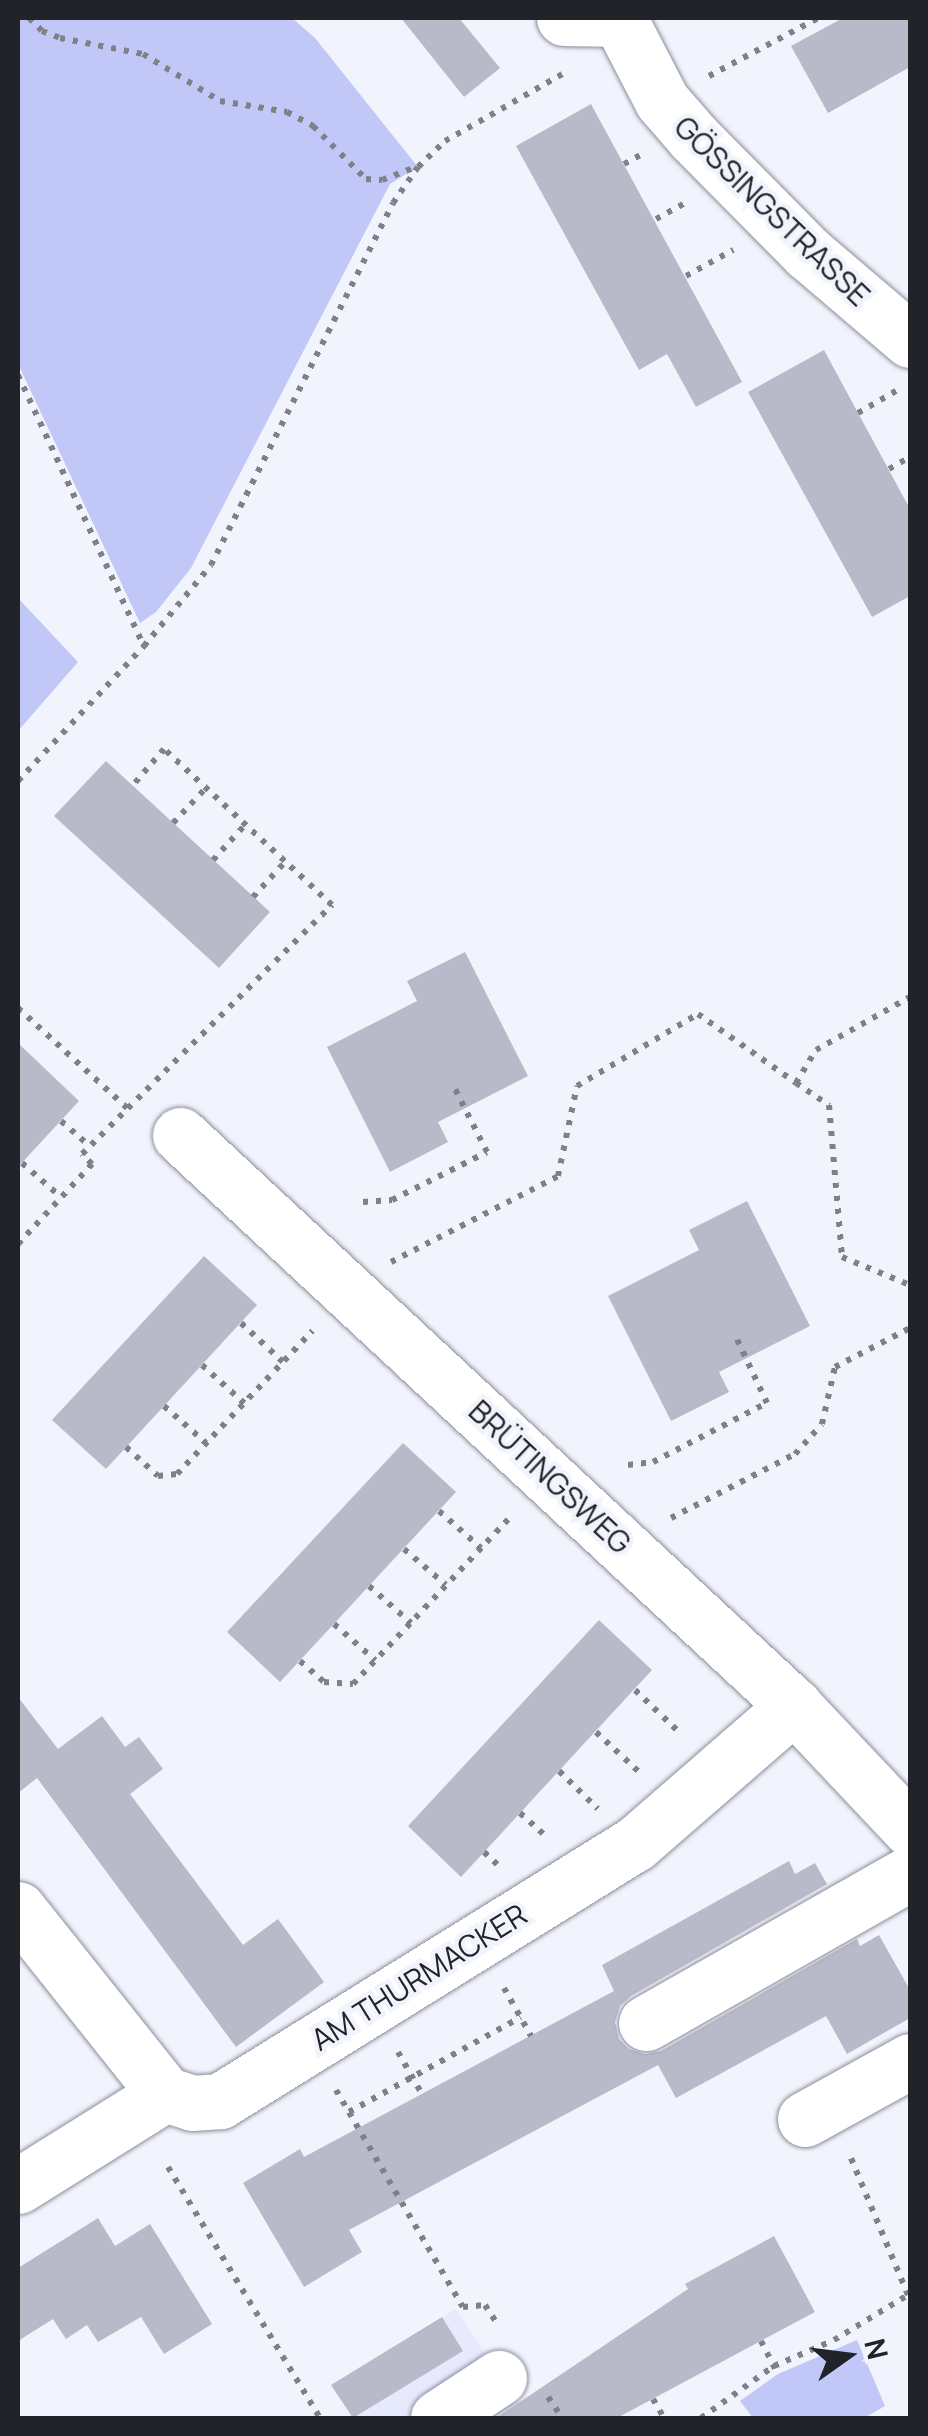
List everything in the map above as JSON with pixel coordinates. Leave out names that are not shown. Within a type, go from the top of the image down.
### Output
[{"type":"street","points":[[564,18],[622,25]]},
{"type":"street","name":"GÖSSINGSTRASSE","points":[[622,25],[662,101],[694,138],[808,253],[910,340]]},
{"type":"street","name":"BRÜTINGSWEG","points":[[180,1135],[794,1706],[910,1828]]},
{"type":"street","name":"AM THURMACKER","points":[[165,2094],[192,2103],[220,2101],[635,1844],[794,1706]]},
{"type":"street","points":[[646,2023],[910,1874]]},
{"type":"street","points":[[18,1909],[165,2094],[18,2186]]},
{"type":"street","points":[[817,2112],[910,2061]]},
{"type":"street","points":[[438,2418],[515,2367]]},
{"type":"path","points":[[29,18],[42,31],[60,38],[143,54],[220,101],[286,112],[314,126],[366,179],[382,180],[418,166]]},
{"type":"path","points":[[704,78],[818,18]]},
{"type":"path","points":[[18,781],[144,646],[211,565],[393,203],[418,166],[445,141],[622,25]]},
{"type":"path","points":[[686,276],[742,246]]},
{"type":"path","points":[[18,376],[144,646]]},
{"type":"path","points":[[858,412],[910,384]]},
{"type":"path","points":[[889,470],[910,458]]},
{"type":"path","points":[[18,1244],[92,1164],[82,1154],[332,906],[164,750],[133,785]]},
{"type":"path","points":[[174,824],[206,788]]},
{"type":"path","points":[[213,860],[245,825]]},
{"type":"path","points":[[254,897],[285,862]]},
{"type":"path","points":[[796,1083],[816,1050],[910,997]]},
{"type":"path","points":[[18,1008],[126,1108],[180,1135]]},
{"type":"path","points":[[377,1271],[558,1176],[577,1086],[698,1014],[829,1105],[842,1257],[910,1286]]},
{"type":"path","points":[[362,1202],[392,1200],[486,1152],[452,1083]]},
{"type":"path","points":[[61,1121],[90,1146]]},
{"type":"path","points":[[22,1163],[61,1197]]},
{"type":"path","points":[[18,1228],[26,1235]]},
{"type":"path","points":[[240,1323],[282,1362]]},
{"type":"path","points":[[126,1447],[158,1476],[177,1474],[317,1325]]},
{"type":"path","points":[[666,1521],[795,1454],[822,1424],[835,1367],[910,1328]]},
{"type":"path","points":[[628,1465],[652,1462],[768,1403],[734,1333]]},
{"type":"path","points":[[202,1365],[244,1403]]},
{"type":"path","points":[[164,1406],[206,1443]]},
{"type":"path","points":[[439,1511],[481,1548]]},
{"type":"path","points":[[300,1661],[324,1682],[353,1684],[515,1512]]},
{"type":"path","points":[[404,1549],[446,1585]]},
{"type":"path","points":[[369,1586],[411,1623]]},
{"type":"path","points":[[334,1624],[375,1660]]},
{"type":"path","points":[[635,1690],[719,1770]]},
{"type":"path","points":[[503,1985],[532,2036]]},
{"type":"path","points":[[348,2112],[521,2018]]},
{"type":"path","points":[[396,2048],[422,2094]]},
{"type":"path","points":[[333,2086],[462,2308],[485,2305],[515,2367],[562,2418]]},
{"type":"path","points":[[701,2418],[908,2295],[817,2112]]},
{"type":"path","points":[[168,2167],[320,2418]]},
{"type":"path","points":[[760,2341],[776,2370]]},
{"type":"path","points":[[653,2399],[664,2418]]},
{"type":"shaded area","points":[[18,18],[292,18],[315,38],[418,167],[390,184],[191,568],[156,612],[140,623],[18,364]]},
{"type":"shaded area","points":[[18,598],[78,662],[18,731]]},
{"type":"shaded area","points":[[456,2309],[528,2418],[353,2418],[331,2385]]},
{"type":"shaded area","points":[[857,2340],[885,2406],[864,2418],[753,2418],[740,2401],[778,2374]]},
{"type":"building","points":[[401,18],[459,18],[500,68],[464,97]]},
{"type":"building","points":[[843,18],[910,18],[910,67],[828,113],[791,46]]},
{"type":"building","points":[[591,104],[742,382],[696,407],[667,354],[639,370],[516,146]]},
{"type":"building","points":[[824,350],[910,509],[910,596],[872,617],[748,392]]},
{"type":"building","points":[[106,761],[270,912],[219,968],[54,816]]},
{"type":"building","points":[[465,952],[528,1076],[438,1122],[448,1142],[390,1172],[327,1047],[417,1001],[407,981]]},
{"type":"building","points":[[18,1043],[79,1101],[18,1167]]},
{"type":"building","points":[[747,1201],[810,1326],[719,1372],[729,1392],[671,1421],[608,1296],[699,1250],[689,1230]]},
{"type":"building","points":[[204,1256],[257,1305],[106,1469],[52,1420]]},
{"type":"building","points":[[403,1443],[456,1492],[280,1682],[227,1632]]},
{"type":"building","points":[[599,1620],[652,1670],[461,1877],[408,1826]]},
{"type":"building","points":[[18,1697],[58,1749],[102,1716],[125,1747],[139,1737],[163,1769],[130,1794],[243,1945],[278,1919],[324,1982],[236,2047],[37,1778],[18,1793]]},
{"type":"building","points":[[789,1861],[795,1874],[815,1863],[827,1884],[631,1996],[620,2006],[615,2022],[619,2039],[629,2049],[645,2054],[661,2051],[857,1939],[860,1946],[879,1935],[910,1990],[910,2018],[847,2054],[826,2016],[676,2098],[658,2065],[349,2230],[362,2252],[304,2287],[243,2183],[300,2149],[304,2157],[614,1991],[602,1965]]},
{"type":"building","points":[[98,2218],[115,2246],[150,2224],[212,2324],[164,2354],[141,2317],[98,2342],[87,2325],[66,2339],[53,2319],[18,2341],[18,2268]]},
{"type":"building","points":[[774,2236],[815,2312],[617,2418],[496,2418],[688,2289],[685,2284]]},
{"type":"building","points":[[442,2317],[463,2351],[353,2418],[331,2385]]}]
